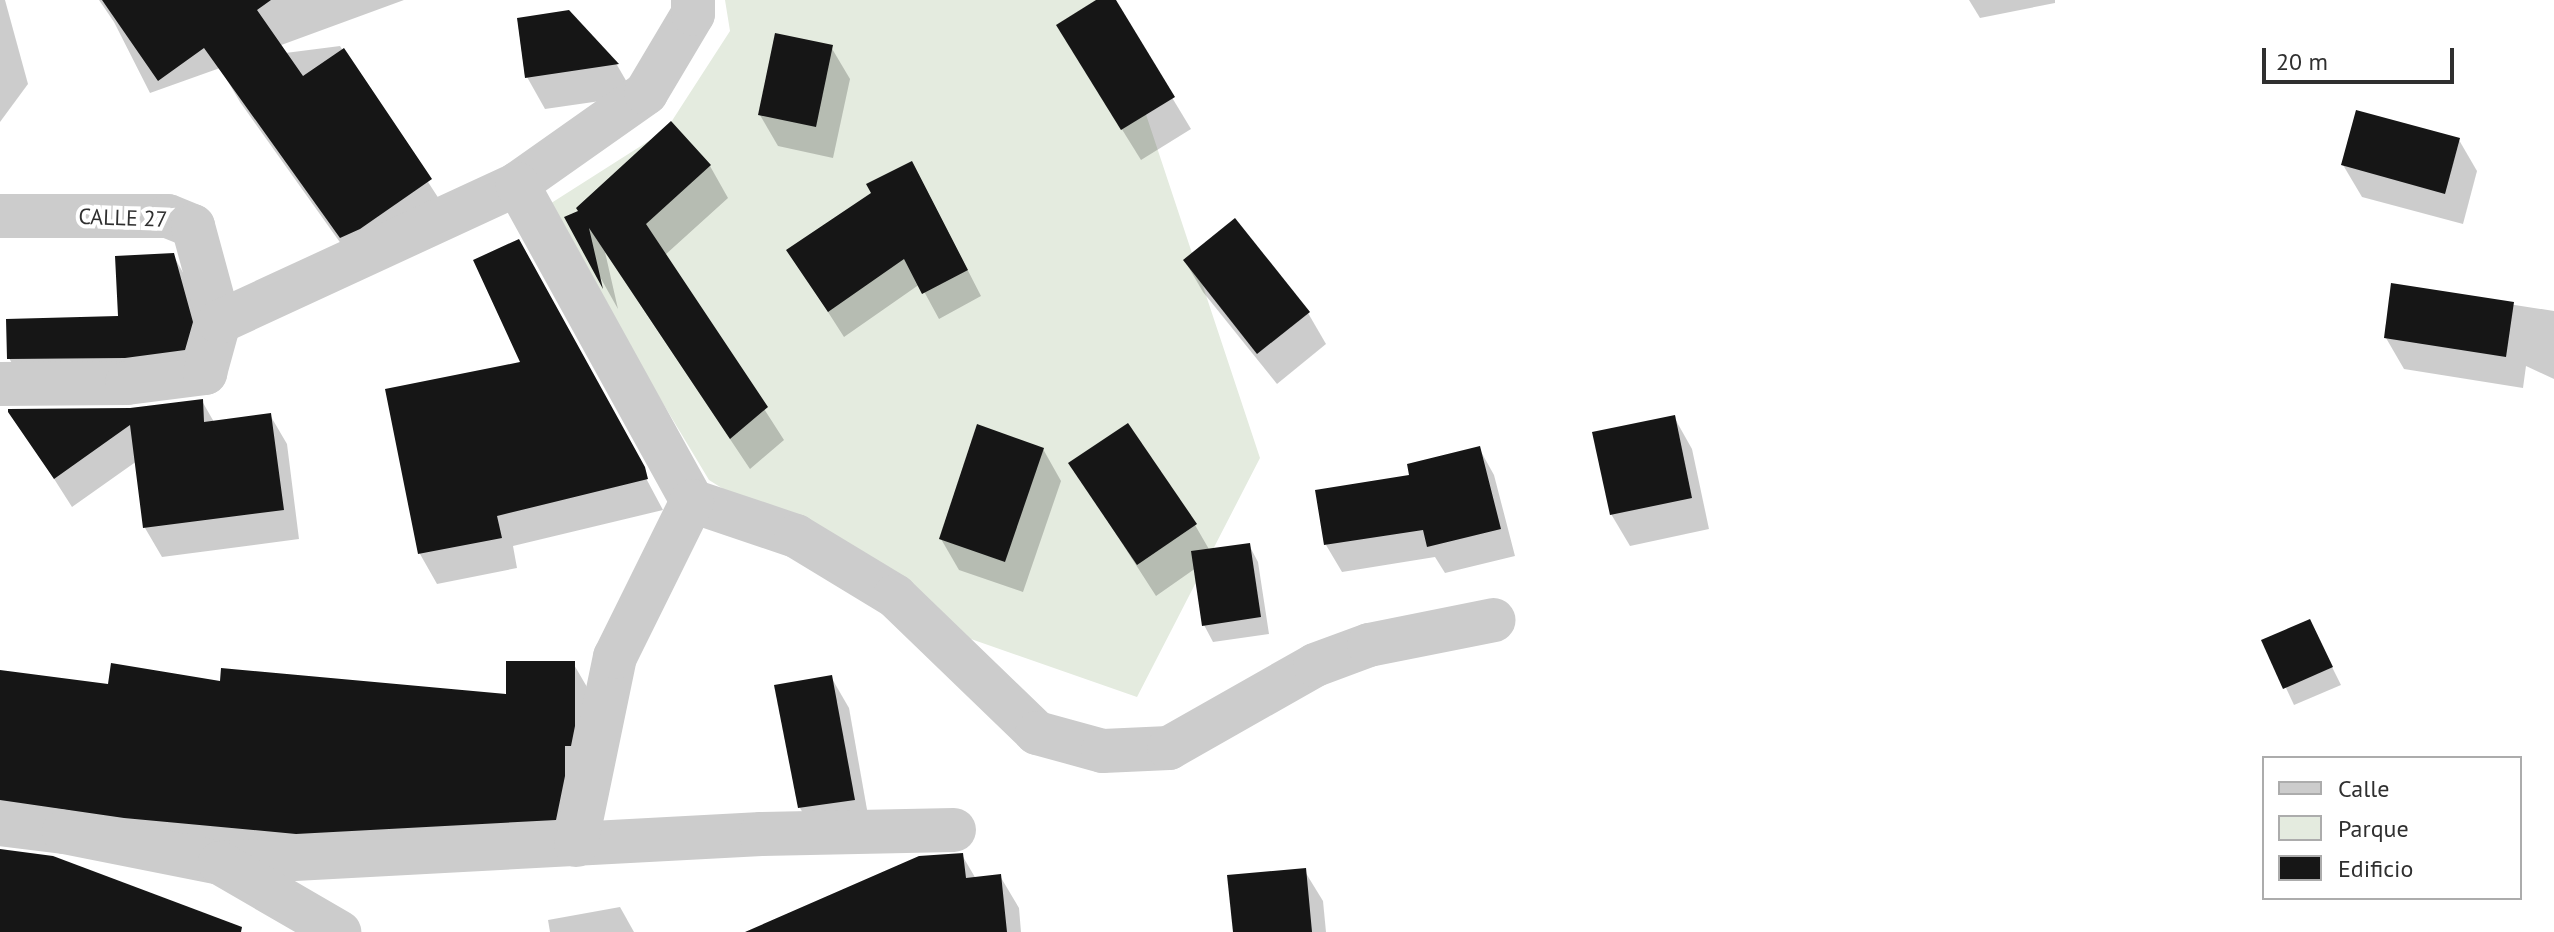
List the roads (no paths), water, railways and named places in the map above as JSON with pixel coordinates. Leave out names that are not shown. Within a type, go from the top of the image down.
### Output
[{"type":"street","points":[[0,384],[127,383],[205,373],[219,322],[517,184],[646,93],[693,14],[693,0]]},
{"type":"street","points":[[517,184],[692,501],[796,536],[895,596],[1037,733],[1103,751],[1169,748],[1315,665],[1369,645],[1494,620]]},
{"type":"street","name":"CALLE 27","points":[[0,216],[168,216],[193,226],[219,322]]},
{"type":"street","points":[[576,845],[615,657],[692,501]]},
{"type":"street","points":[[0,824],[64,832],[220,863],[761,834],[954,830]]},
{"type":"street","points":[[220,863],[339,932]]}]
